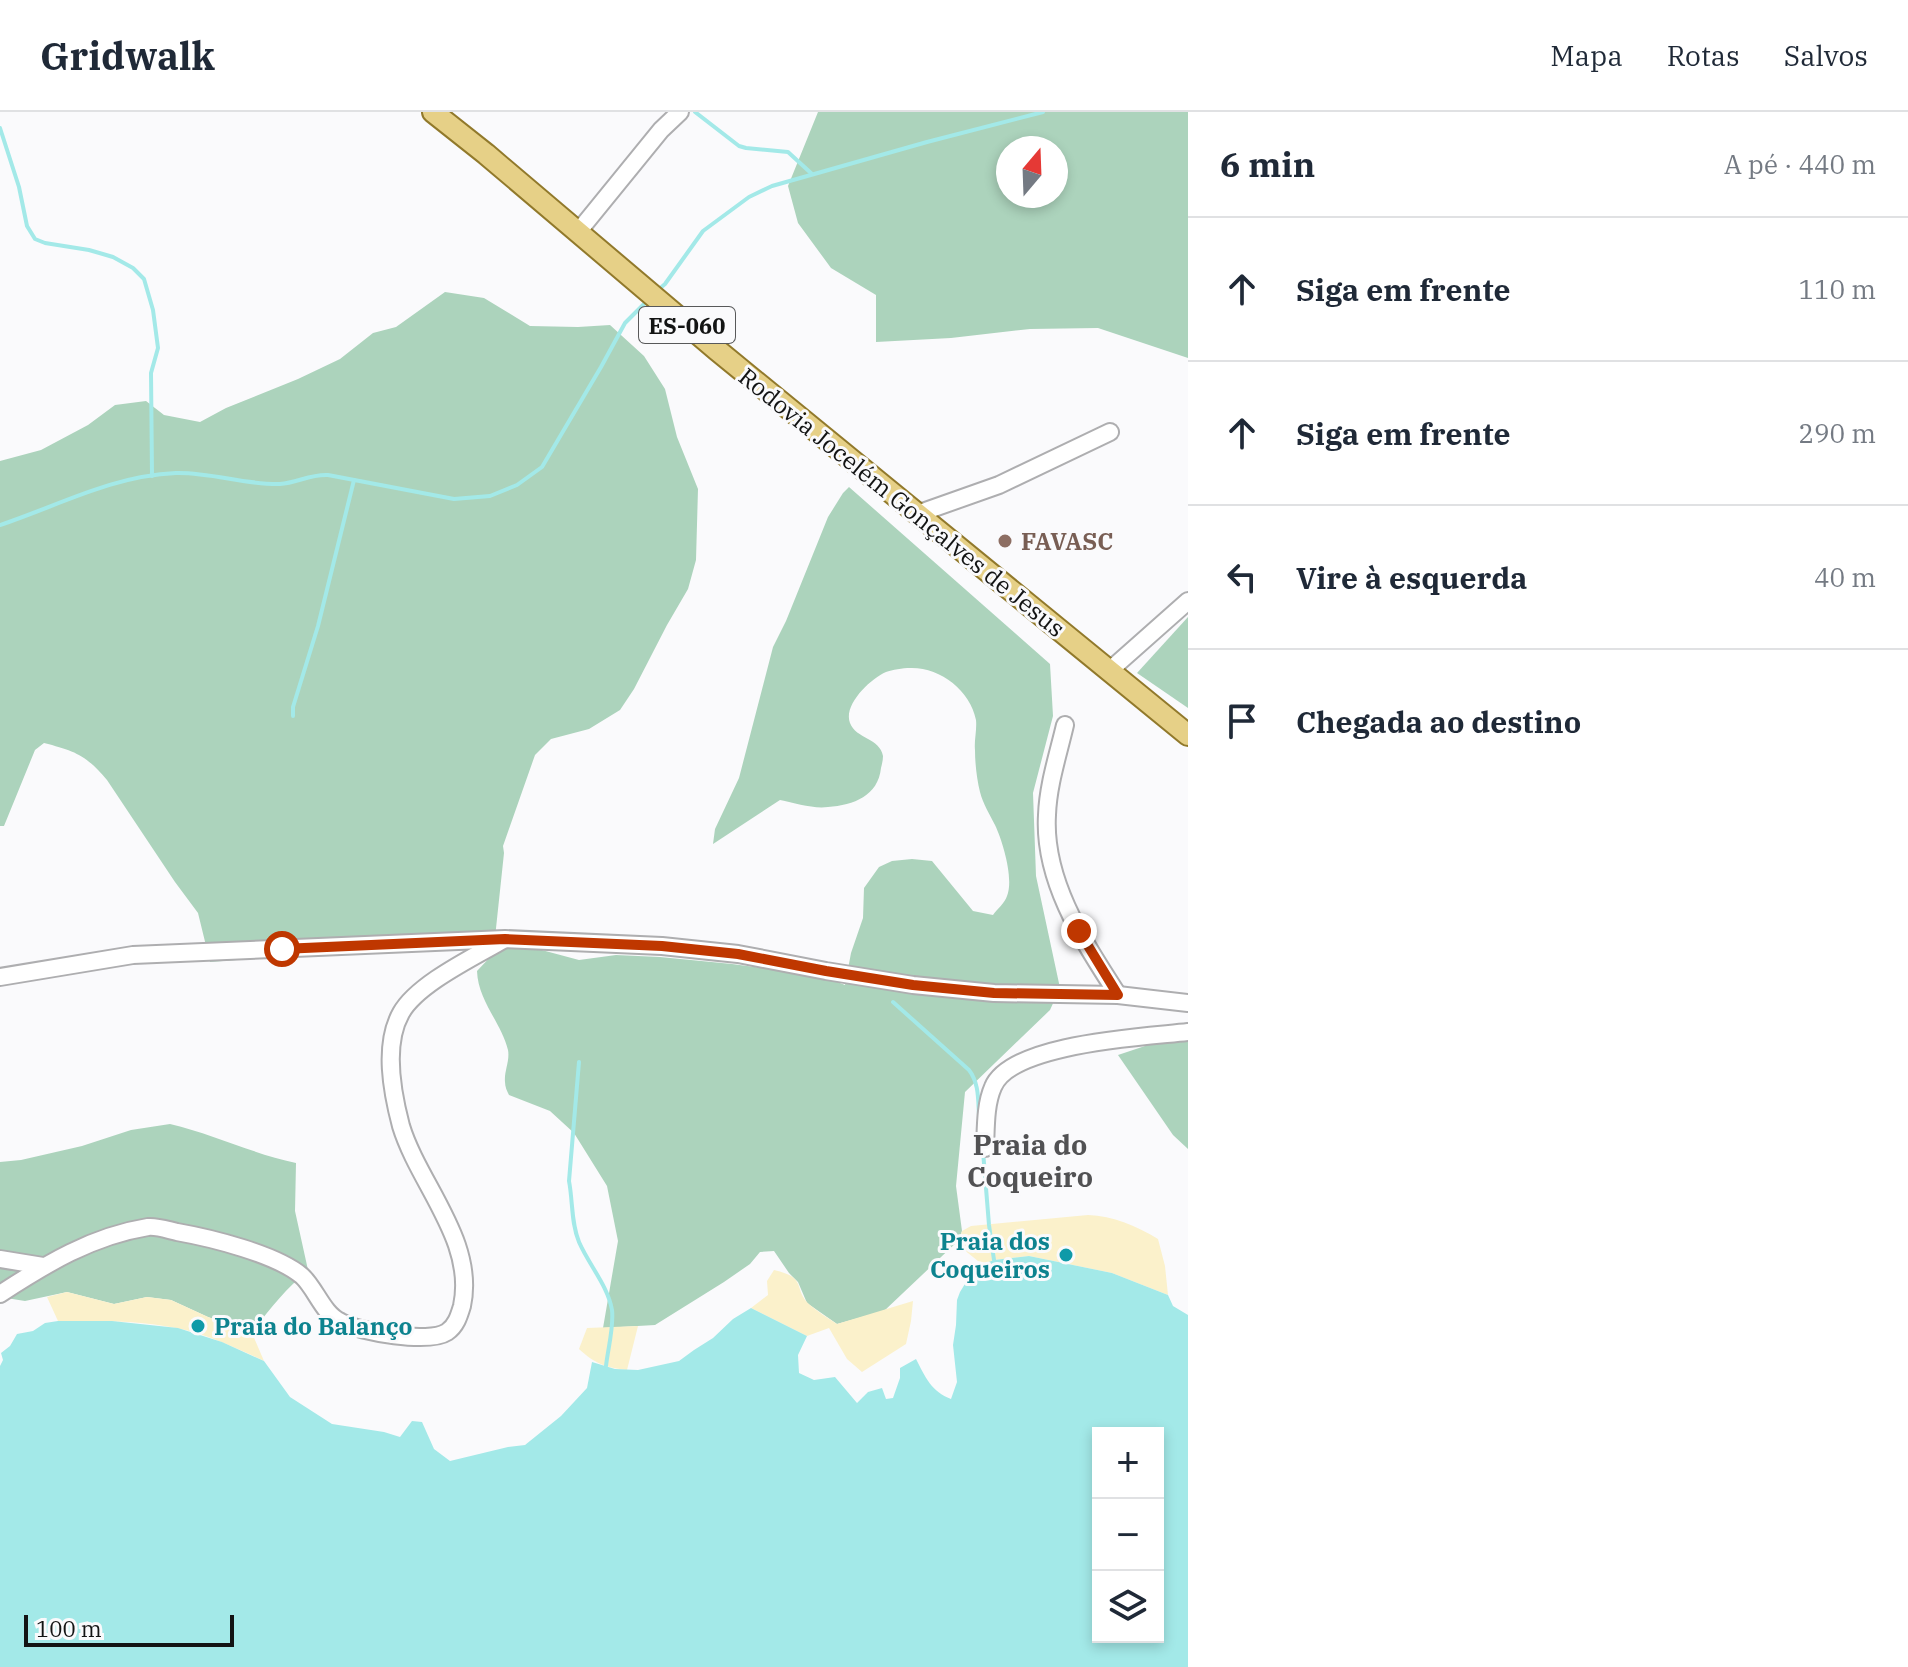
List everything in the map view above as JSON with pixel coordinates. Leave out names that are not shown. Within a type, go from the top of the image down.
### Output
[{"type":"main road","name":"Rodovia Jocelém Gonçalves de Jesus","points":[[433,112],[717,350],[1188,735]]},
{"type":"street","points":[[578,232],[661,130],[680,112]]},
{"type":"street","points":[[917,514],[999,485],[1110,432]]},
{"type":"street","points":[[1109,671],[1188,601]]},
{"type":"street","points":[[1065,725],[1050,787],[1046,817],[1048,847],[1055,877],[1079,931],[1118,995]]},
{"type":"street","points":[[0,1294],[43,1266],[92,1242],[151,1226],[240,1247],[292,1269],[305,1279],[332,1315],[343,1323],[417,1338],[446,1333],[454,1326],[463,1301],[460,1257],[452,1233],[417,1165],[402,1127],[394,1090],[391,1052],[394,1028],[402,1010],[418,992],[505,939]]},
{"type":"street","points":[[0,977],[133,955],[505,939],[662,946],[738,954],[913,985],[980,992],[1118,995],[1188,1003]]},
{"type":"street","points":[[985,1148],[992,1088],[998,1077],[1013,1066],[1031,1057],[1071,1047],[1188,1032]]},
{"type":"street","points":[[0,1259],[43,1266]]},
{"type":"green space","points":[[818,112],[1188,112],[1188,358],[1098,328],[1030,329],[876,342],[876,295],[831,268],[798,223],[788,186]]},
{"type":"green space","points":[[445,292],[484,298],[530,326],[610,325],[644,356],[665,389],[677,437],[698,489],[696,560],[688,589],[620,710],[589,729],[551,739],[535,755],[503,846],[494,947],[337,952],[210,962],[198,913],[107,780],[86,759],[44,743],[35,750],[4,826],[0,826],[0,461],[41,450],[88,425],[115,405],[146,401],[164,415],[200,422],[340,359],[373,333],[396,327]]},
{"type":"green space","points":[[849,487],[1050,664],[1053,716],[1033,793],[1036,876],[1060,988],[1050,1010],[965,1092],[956,1186],[962,1231],[959,1240],[884,1311],[837,1324],[807,1303],[798,1282],[774,1251],[760,1252],[750,1264],[655,1325],[603,1328],[618,1241],[607,1186],[574,1133],[550,1111],[509,1095],[505,1082],[508,1050],[481,992],[477,971],[494,953],[523,945],[579,960],[616,955],[660,957],[822,976],[845,985],[851,953],[863,918],[864,888],[879,867],[892,861],[932,861],[973,911],[993,915],[1007,896],[1009,880],[1004,850],[978,782],[973,709],[952,682],[932,671],[921,669],[898,669],[880,675],[859,693],[850,708],[853,728],[877,746],[883,756],[879,778],[870,792],[847,804],[828,807],[780,800],[713,844],[715,829],[739,778],[773,647],[828,517]]},
{"type":"green space","points":[[1188,617],[1188,708],[1137,673]]},
{"type":"green space","points":[[1188,1038],[1188,1149],[1173,1135],[1118,1055],[1154,1043]]},
{"type":"green space","points":[[170,1124],[296,1163],[295,1211],[308,1270],[292,1284],[252,1333],[171,1300],[147,1297],[114,1304],[67,1292],[25,1301],[0,1297],[0,1162],[82,1146],[131,1130]]},
{"type":"sand","name":"Praia dos Coqueiros","points":[[1088,1215],[1124,1222],[1158,1239],[1168,1295],[1112,1273],[1029,1256],[986,1263],[978,1261],[963,1249],[959,1240],[962,1231],[971,1226]]},
{"type":"sand","points":[[774,1270],[796,1280],[810,1305],[837,1324],[913,1301],[906,1344],[862,1372],[847,1359],[829,1328],[807,1336],[751,1308],[768,1295],[767,1281]]},
{"type":"sand","name":"Praia do Balanço","points":[[67,1292],[114,1304],[147,1297],[171,1300],[252,1333],[264,1361],[210,1338],[161,1325],[58,1321],[47,1297]]},
{"type":"sand","points":[[638,1326],[627,1370],[601,1364],[579,1349],[587,1328]]},
{"type":"water","points":[[1029,1256],[1112,1273],[1168,1295],[1173,1306],[1188,1315],[1188,1667],[0,1667],[0,1366],[3,1360],[1,1353],[17,1334],[58,1321],[112,1321],[178,1328],[222,1342],[264,1361],[290,1397],[332,1424],[400,1437],[412,1421],[422,1422],[434,1449],[450,1461],[525,1445],[561,1416],[587,1388],[592,1362],[615,1369],[638,1370],[679,1361],[751,1308],[807,1336],[798,1355],[799,1373],[814,1380],[835,1377],[857,1403],[868,1392],[882,1388],[886,1399],[893,1398],[900,1368],[916,1359],[934,1388],[951,1399],[957,1382],[953,1345],[957,1300],[971,1274],[986,1263]]},
{"type":"waterway","points":[[695,112],[739,146],[788,152],[812,174]]},
{"type":"waterway","points":[[657,291],[703,231],[749,197],[772,186],[1043,112]]},
{"type":"waterway","points":[[0,128],[19,187],[27,226],[35,239],[113,257],[133,268],[144,279],[153,310],[158,348],[151,373],[152,476]]},
{"type":"waterway","points":[[0,525],[108,485],[176,473],[280,484],[328,475],[454,499],[490,496],[517,485],[542,467],[625,323],[648,300]]},
{"type":"waterway","points":[[293,716],[354,480]]},
{"type":"waterway","points":[[893,1002],[969,1070],[976,1086],[979,1115]]},
{"type":"waterway","points":[[579,1062],[569,1181],[576,1235],[607,1292],[612,1310],[606,1366]]},
{"type":"waterway","points":[[983,1151],[994,1260]]},
{"type":"place","name":"FAVASC","points":[[1005,541]]},
{"type":"place","name":"Praia dos Coqueiros","points":[[1066,1255]]},
{"type":"place","name":"Praia do Balanço","points":[[198,1326]]},
{"type":"district","name":"Praia do Coqueiro","points":[[1030,1160]]},
{"type":"route","points":[[282,949],[505,939],[662,946],[738,954],[913,985],[994,993],[1118,995],[1079,931]]}]
